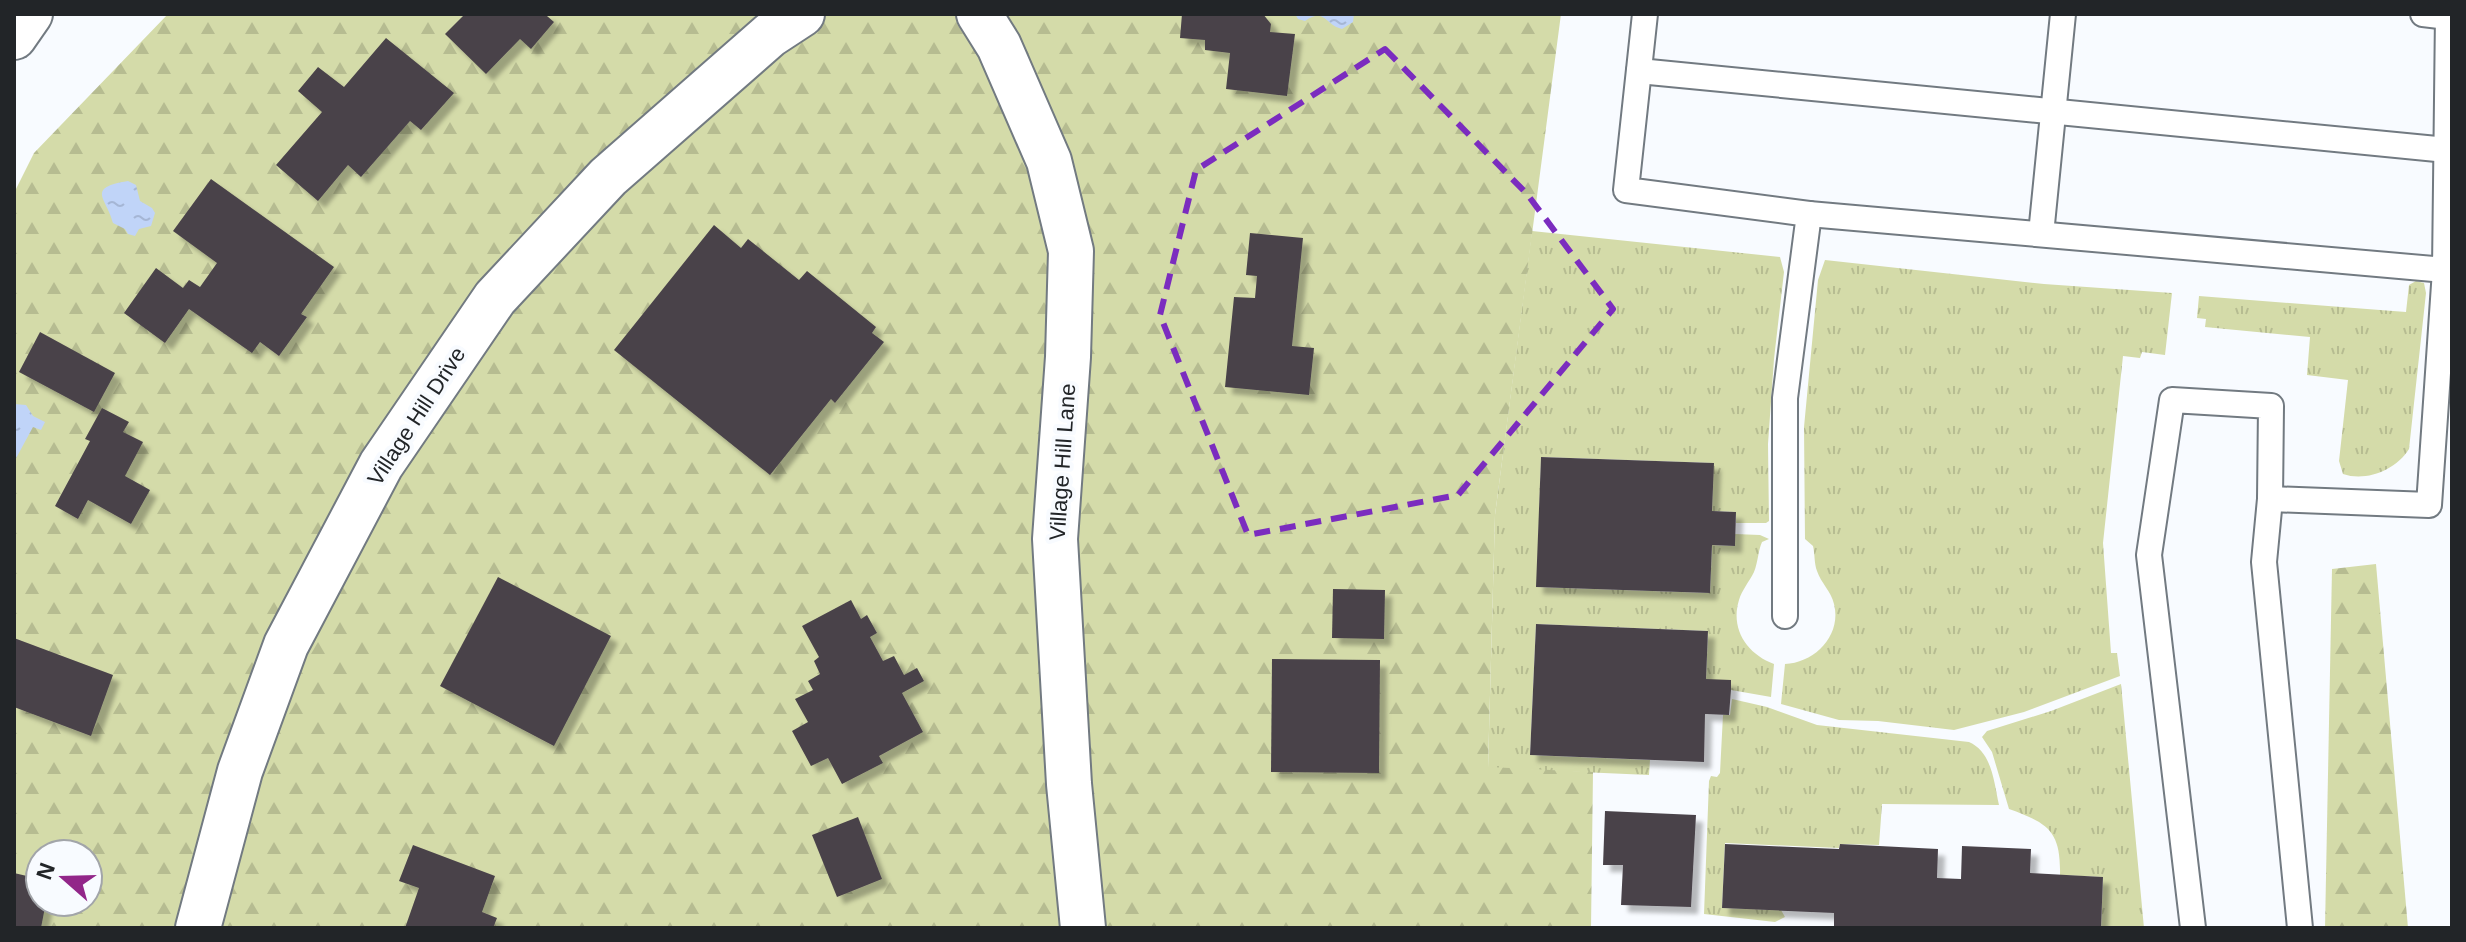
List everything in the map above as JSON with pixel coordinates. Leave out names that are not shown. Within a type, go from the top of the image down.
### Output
[{"type":"street","name":"Village Hill Drive","points":[[198,928],[240,771],[286,645],[381,465],[495,298],[608,177],[770,35],[802,14]]},
{"type":"street","name":"Village Hill Lane","points":[[979,14],[999,46],[1049,161],[1071,251],[1068,357],[1055,539],[1069,784],[1083,928]]},
{"type":"lane","points":[[1645,14],[1626,190],[1809,214],[2445,270]]},
{"type":"lane","points":[[2041,234],[2063,14]]},
{"type":"lane","points":[[2270,499],[2440,505],[2448,15],[2423,14]]},
{"type":"lane","points":[[1639,71],[2447,150]]},
{"type":"lane","points":[[1785,616],[1785,398],[1809,214]]},
{"type":"lane","points":[[2193,928],[2149,555],[2172,400],[2271,406],[2270,499],[2264,562],[2300,928]]},
{"type":"highlighted area","points":[[1385,49],[1527,194],[1613,309],[1458,495],[1248,535],[1160,315],[1196,170]]},
{"type":"green space","points":[[168,14],[1561,14],[1495,515],[1488,767],[1593,772],[1591,928],[14,928],[14,193],[34,153]]},
{"type":"green space","points":[[1532,231],[1780,257],[1784,272],[1768,444],[1769,521],[1736,523],[1736,512],[1712,511],[1713,463],[1541,457],[1537,587],[1710,593],[1712,545],[1735,546],[1735,534],[1760,535],[1769,539],[1762,542],[1754,572],[1740,596],[1737,621],[1749,647],[1774,664],[1771,697],[1731,690],[1706,679],[1708,631],[1536,624],[1530,755],[1650,760],[1649,775],[1488,768],[1495,515]]},
{"type":"green space","points":[[1825,260],[2044,284],[2172,293],[2165,355],[2142,352],[2140,358],[2123,356],[2103,543],[2111,653],[2117,653],[2120,676],[2024,712],[1954,730],[1839,720],[1781,704],[1785,664],[1816,653],[1834,626],[1833,599],[1817,571],[1813,546],[1805,539],[1804,427],[1818,280]]},
{"type":"green space","points":[[2416,281],[2424,283],[2426,293],[2409,449],[2396,463],[2371,475],[2343,474],[2339,461],[2348,380],[2307,375],[2310,337],[2205,327],[2206,319],[2197,318],[2199,296],[2406,312],[2409,285]]},
{"type":"green space","points":[[2376,564],[2408,928],[2325,928],[2332,569]]},
{"type":"green space","points":[[2121,684],[2144,928],[2101,928],[2103,877],[2060,875],[2055,838],[2043,824],[2009,809],[1992,752],[1982,737],[1987,731]]},
{"type":"green space","points":[[1732,699],[1767,707],[1817,725],[1969,742],[1987,760],[1999,805],[1882,804],[1879,845],[1840,844],[1839,848],[1725,843],[1722,908],[1781,910],[1785,917],[1775,922],[1704,914],[1709,781],[1711,776],[1717,777],[1720,773],[1723,715],[1730,715]]},
{"type":"water","points":[[1295,14],[1354,14],[1353,22],[1342,29],[1321,16],[1305,21]]},
{"type":"water","points":[[128,181],[136,185],[140,201],[155,213],[151,226],[139,229],[135,236],[113,223],[102,195],[107,187]]},
{"type":"water","points":[[14,404],[26,405],[33,416],[45,422],[41,430],[33,427],[14,462]]},
{"type":"building","points":[[465,14],[550,14],[547,16],[554,22],[531,49],[520,39],[486,74],[445,34]]},
{"type":"building","points":[[1182,14],[1263,14],[1271,24],[1270,32],[1295,34],[1287,96],[1226,89],[1230,53],[1205,50],[1205,40],[1180,38]]},
{"type":"building","points":[[386,38],[454,93],[421,130],[410,121],[361,177],[348,165],[318,201],[276,165],[322,112],[298,91],[318,67],[344,87]]},
{"type":"building","points":[[211,179],[334,267],[301,314],[307,317],[279,356],[260,342],[252,353],[189,309],[165,343],[124,313],[156,268],[183,288],[189,280],[200,287],[217,263],[173,231]]},
{"type":"building","points":[[714,225],[741,248],[748,239],[799,280],[807,271],[876,327],[872,333],[884,342],[835,403],[831,399],[770,475],[614,350]]},
{"type":"building","points":[[1250,233],[1303,238],[1292,346],[1314,348],[1309,395],[1225,387],[1234,297],[1255,298],[1257,276],[1246,275]]},
{"type":"building","points":[[40,332],[115,373],[94,412],[19,372]]},
{"type":"building","points":[[102,408],[129,422],[123,432],[143,442],[125,476],[150,490],[131,524],[88,500],[78,519],[55,506],[90,441],[85,439]]},
{"type":"building","points":[[1541,457],[1714,463],[1712,511],[1736,512],[1735,546],[1712,545],[1710,593],[1536,587]]},
{"type":"building","points":[[498,577],[611,636],[554,746],[440,686]]},
{"type":"building","points":[[1333,589],[1385,590],[1384,639],[1332,638]]},
{"type":"building","points":[[851,600],[861,619],[867,615],[877,633],[870,637],[883,661],[894,656],[904,675],[917,668],[924,681],[902,693],[923,732],[879,756],[883,763],[842,784],[828,758],[811,766],[792,731],[808,722],[795,699],[813,690],[808,681],[820,674],[814,661],[819,657],[802,626]]},
{"type":"building","points":[[1536,624],[1708,631],[1706,679],[1731,680],[1731,690],[1729,715],[1705,714],[1704,762],[1530,755]]},
{"type":"building","points":[[14,638],[113,675],[91,736],[14,707]]},
{"type":"building","points":[[1272,659],[1380,660],[1379,773],[1271,772]]},
{"type":"building","points":[[1605,811],[1696,815],[1691,907],[1621,905],[1623,865],[1603,865]]},
{"type":"building","points":[[858,817],[882,879],[837,897],[812,835]]},
{"type":"building","points":[[1725,844],[1839,849],[1840,844],[1938,849],[1937,878],[1961,879],[1962,846],[2031,849],[2030,873],[2103,877],[2101,928],[1834,928],[1834,913],[1722,908]]},
{"type":"building","points":[[413,845],[495,876],[482,912],[497,918],[493,928],[405,928],[419,888],[399,881]]},
{"type":"building","points":[[14,873],[24,875],[24,918],[43,918],[41,928],[14,928]]}]
